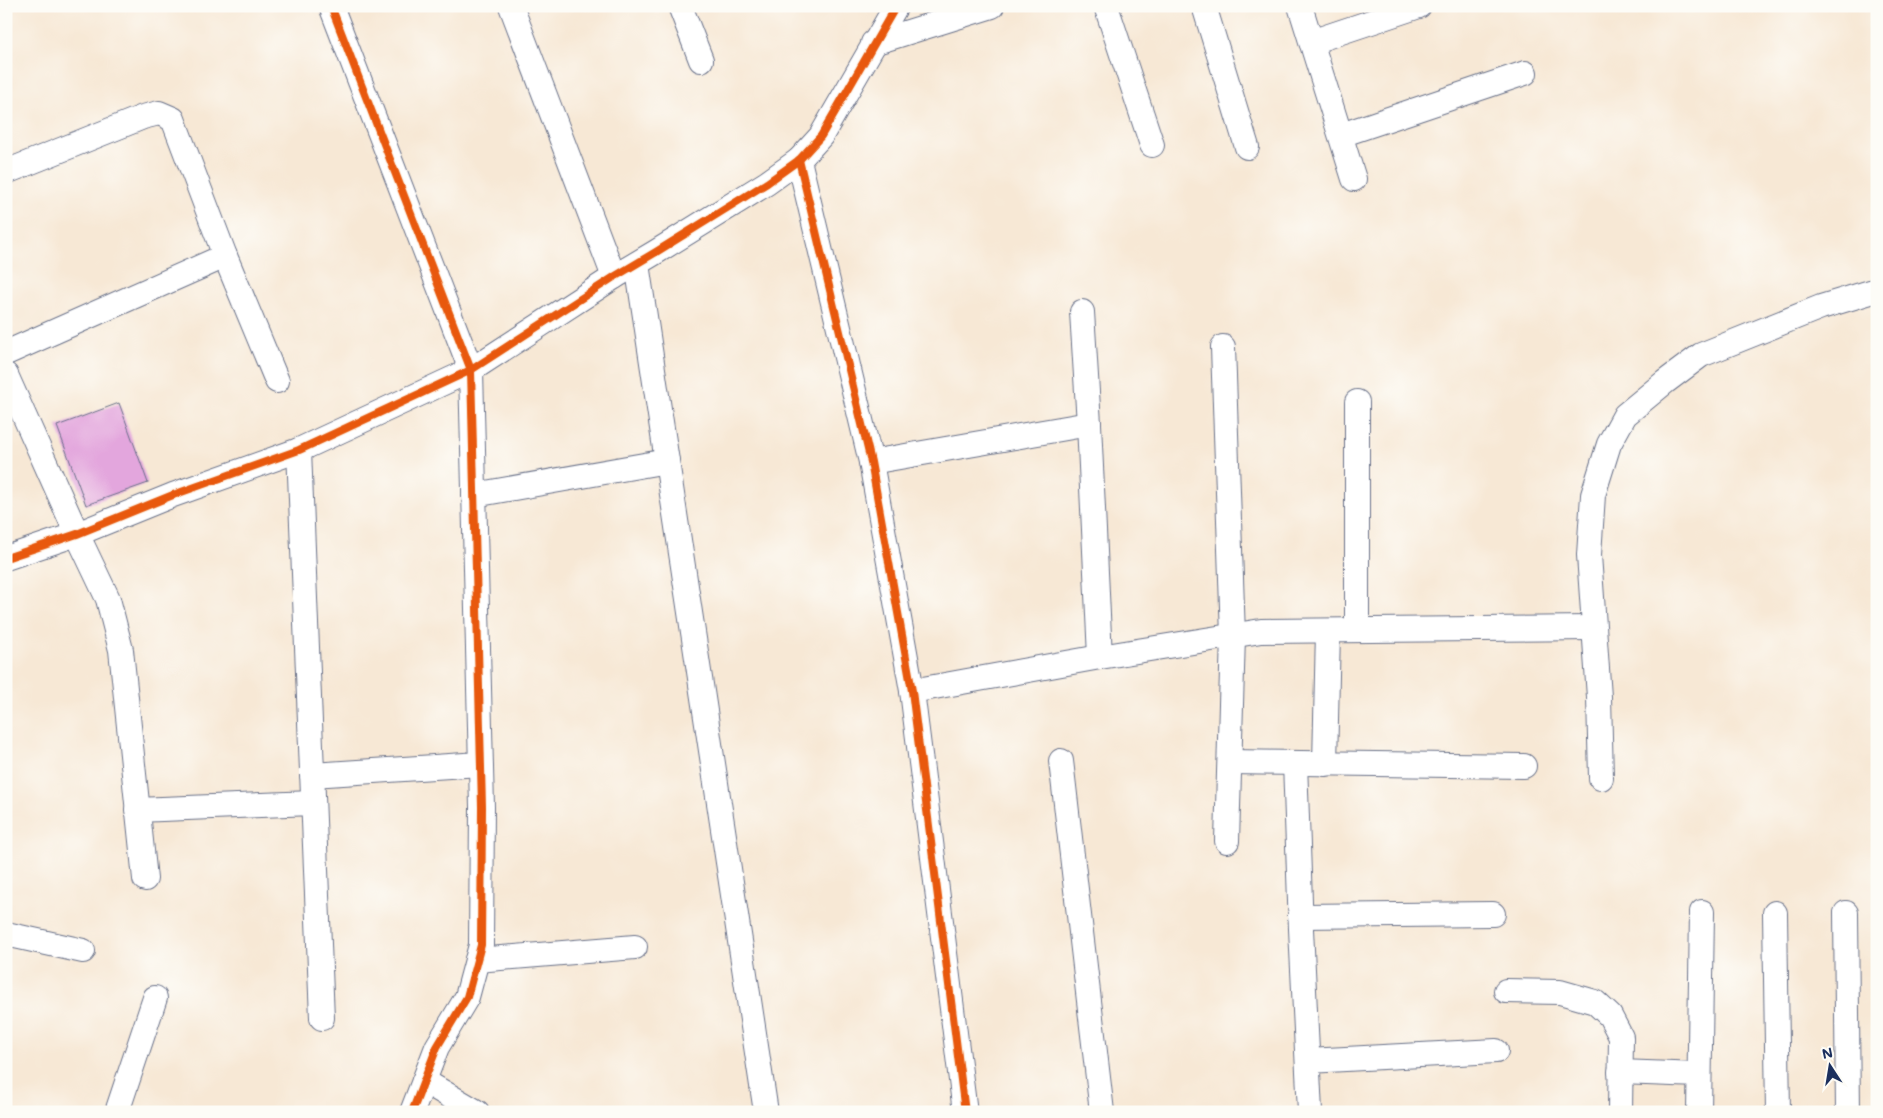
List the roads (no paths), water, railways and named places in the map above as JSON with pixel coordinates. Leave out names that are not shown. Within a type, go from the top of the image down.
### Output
[{"type":"street","points":[[331,6],[471,370],[482,807],[481,946],[466,997],[437,1047],[412,1112]]},
{"type":"street","points":[[511,6],[614,277]]},
{"type":"street","points":[[680,6],[701,60]]},
{"type":"street","points":[[6,558],[76,534],[173,495],[299,450],[471,370],[614,277],[767,183],[799,160],[821,136],[850,89],[873,43],[896,6]]},
{"type":"street","points":[[873,43],[992,6]]},
{"type":"street","points":[[1106,6],[1152,145]]},
{"type":"street","points":[[1204,6],[1247,147]]},
{"type":"street","points":[[1300,6],[1354,179]]},
{"type":"street","points":[[1311,42],[1419,6]]},
{"type":"street","points":[[1341,135],[1524,73]]},
{"type":"street","points":[[6,172],[143,117],[159,113],[173,119],[225,256],[277,381]]},
{"type":"street","points":[[799,160],[871,462],[912,691],[965,1112]]},
{"type":"street","points":[[6,352],[225,256]]},
{"type":"street","points":[[637,264],[766,1112]]},
{"type":"street","points":[[1601,778],[1599,696],[1589,555],[1593,495],[1609,444],[1625,415],[1701,355],[1821,307],[1877,290]]},
{"type":"street","points":[[1082,312],[1100,657]]},
{"type":"street","points":[[1223,347],[1233,636],[1227,841]]},
{"type":"street","points":[[6,375],[12,402],[108,599],[121,650],[145,879]]},
{"type":"street","points":[[1357,402],[1357,630]]},
{"type":"street","points":[[871,462],[1089,424]]},
{"type":"street","points":[[299,450],[322,1018]]},
{"type":"street","points":[[474,495],[667,461]]},
{"type":"street","points":[[912,691],[1100,657],[1261,631],[1593,628]]},
{"type":"street","points":[[1325,764],[1328,631]]},
{"type":"street","points":[[1061,761],[1102,1112]]},
{"type":"street","points":[[1230,762],[1524,766]]},
{"type":"street","points":[[1295,763],[1300,916],[1310,1112]]},
{"type":"street","points":[[312,775],[480,764]]},
{"type":"street","points":[[137,810],[313,803]]},
{"type":"street","points":[[1699,1112],[1702,912]]},
{"type":"street","points":[[1775,913],[1778,1112]]},
{"type":"street","points":[[1846,913],[1848,1112]]},
{"type":"street","points":[[1300,916],[1493,914]]},
{"type":"street","points":[[6,934],[83,951]]},
{"type":"street","points":[[477,960],[635,947]]},
{"type":"street","points":[[1506,991],[1560,992],[1596,1002],[1610,1016],[1620,1037],[1620,1112]]},
{"type":"street","points":[[117,1112],[155,998]]},
{"type":"street","points":[[1308,1061],[1496,1051]]},
{"type":"street","points":[[1620,1072],[1699,1075]]},
{"type":"street","points":[[424,1081],[477,1112]]}]
